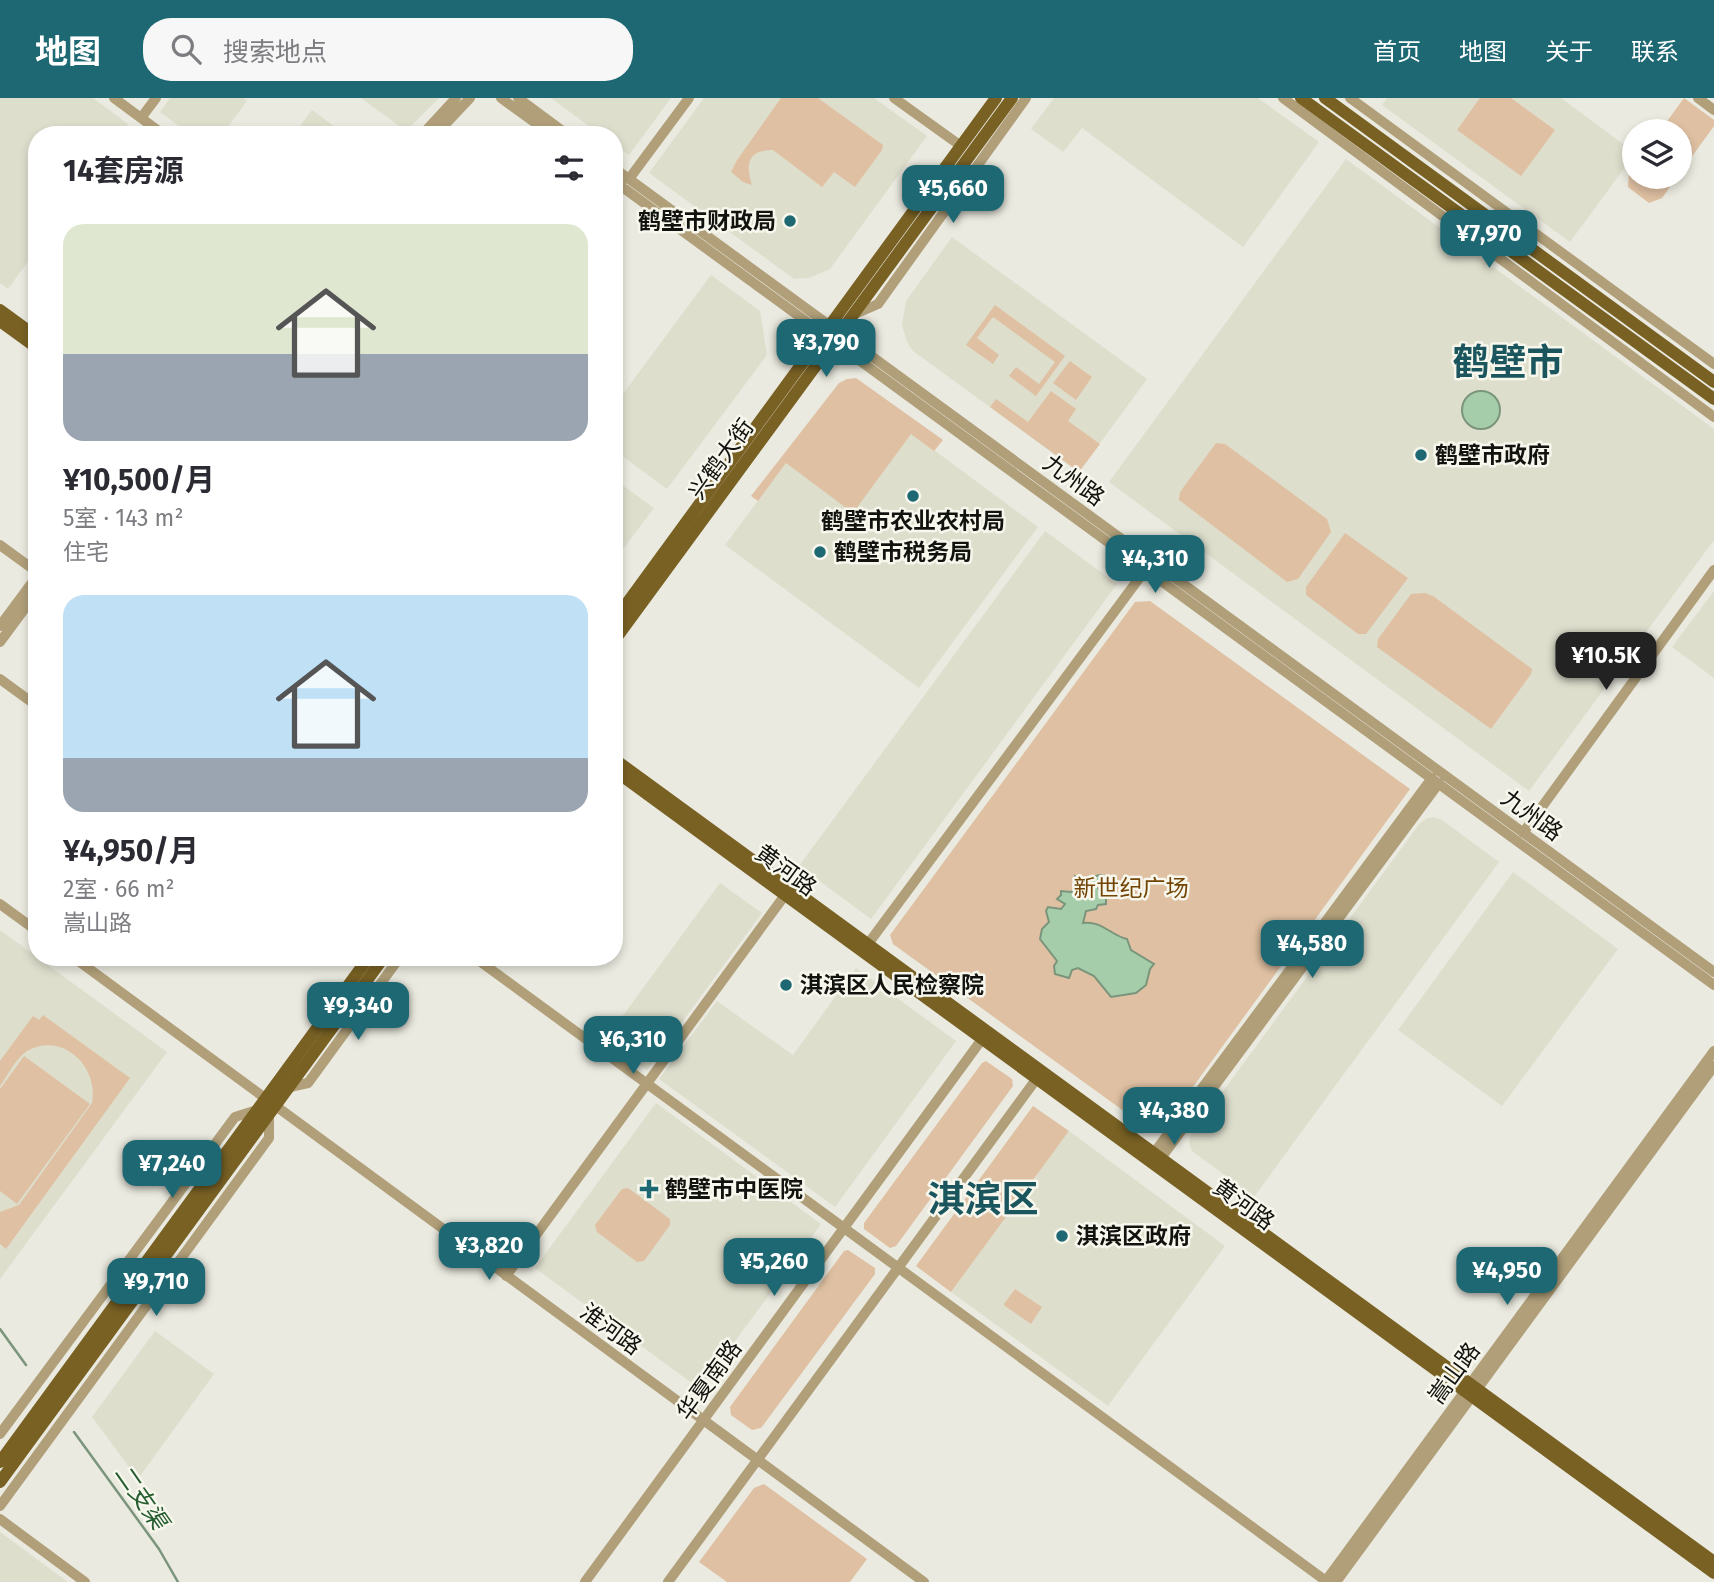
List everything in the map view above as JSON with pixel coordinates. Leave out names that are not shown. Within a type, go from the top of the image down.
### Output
[{"type":"main road","name":"兴鹤大街","points":[[623,628],[996,98]]},
{"type":"main road","name":"兴鹤大街","points":[[623,609],[831,333],[851,316],[1012,98]]},
{"type":"main road","points":[[1301,98],[1714,399]]},
{"type":"main road","points":[[1325,98],[1714,382]]},
{"type":"main road","points":[[0,310],[28,330]]},
{"type":"main road","points":[[0,321],[28,341]]},
{"type":"main road","name":"黄河路","points":[[623,766],[866,948],[1471,1390],[1714,1562]]},
{"type":"main road","name":"黄河路","points":[[623,777],[785,895],[866,948]]},
{"type":"main road","points":[[0,1482],[267,1108],[363,966]]},
{"type":"main road","points":[[0,1462],[267,1108],[290,1087],[377,966]]},
{"type":"main road","name":"黄河路","points":[[1040,1075],[1158,1156],[1714,1573]]},
{"type":"street","points":[[114,98],[152,126]]},
{"type":"street","points":[[141,118],[156,98]]},
{"type":"street","points":[[430,126],[456,98]]},
{"type":"street","points":[[444,126],[470,98]]},
{"type":"street","points":[[501,98],[540,126]]},
{"type":"street","points":[[518,98],[556,126]]},
{"type":"street","points":[[623,181],[690,98]]},
{"type":"street","points":[[894,98],[961,146]]},
{"type":"street","points":[[851,316],[878,304],[1026,98]]},
{"type":"street","points":[[1283,98],[1714,417]]},
{"type":"street","points":[[1350,98],[1363,102],[1714,365]]},
{"type":"street","points":[[1698,98],[1714,110]]},
{"type":"street","points":[[1351,117],[1363,102]]},
{"type":"street","name":"九州路","points":[[623,183],[1714,972]]},
{"type":"street","name":"九州路","points":[[831,333],[1146,569],[1714,985]]},
{"type":"street","points":[[0,545],[28,567]]},
{"type":"street","points":[[866,948],[1146,569]]},
{"type":"street","points":[[1523,832],[1714,570]]},
{"type":"street","points":[[0,626],[28,587]]},
{"type":"street","points":[[0,642],[28,605]]},
{"type":"street","points":[[0,679],[28,699]]},
{"type":"street","points":[[1158,1156],[1435,781]]},
{"type":"street","points":[[506,1276],[785,895]]},
{"type":"street","points":[[0,904],[28,924]]},
{"type":"street","name":"淮河路","points":[[84,966],[267,1108],[506,1276],[924,1582]]},
{"type":"street","points":[[290,1087],[308,1083],[393,966]]},
{"type":"street","points":[[486,966],[1329,1582]]},
{"type":"street","name":"华夏南路","points":[[584,1582],[985,1035]]},
{"type":"street","name":"嵩山路","points":[[1471,1390],[1714,1051]]},
{"type":"street","name":"嵩山路","points":[[1329,1582],[1714,1066]]},
{"type":"street","points":[[668,1582],[1040,1075]]},
{"type":"street","points":[[0,1434],[235,1117],[267,1108],[269,1138],[0,1506]]},
{"type":"street","points":[[0,1519],[85,1582]]},
{"type":"shaded area","points":[[0,98],[93,98],[128,124],[127,126],[28,126],[28,261],[8,289],[0,283]]},
{"type":"shaded area","points":[[170,98],[243,98],[247,101],[229,126],[179,126],[160,112]]},
{"type":"shaded area","points":[[361,98],[439,98],[411,126],[399,126]]},
{"type":"shaded area","points":[[551,98],[671,98],[629,155],[623,151],[623,126],[589,126]]},
{"type":"shaded area","name":"鹤壁市财政局","points":[[704,98],[874,98],[927,136],[830,269],[809,278],[794,279],[649,173]]},
{"type":"shaded area","points":[[1054,98],[1258,98],[1319,142],[1243,247],[1082,128],[1063,152],[1031,129]]},
{"type":"shaded area","points":[[1387,98],[1561,98],[1622,143],[1622,171],[1570,242],[1382,105]]},
{"type":"shaded area","points":[[312,110],[334,126],[300,126]]},
{"type":"shaded area","name":"鹤壁市政府","points":[[1346,159],[1714,429],[1714,540],[1529,791],[1109,482]]},
{"type":"shaded area","points":[[952,237],[1147,379],[1079,472],[913,351],[907,342],[902,325],[906,301]]},
{"type":"shaded area","points":[[711,275],[760,311],[767,355],[667,489],[623,457],[623,394]]},
{"type":"shaded area","points":[[1481,391],[1494,397],[1500,410],[1494,423],[1481,429],[1468,423],[1462,410],[1468,397]]},
{"type":"shaded area","points":[[911,433],[1038,527],[919,688],[725,545],[786,463]]},
{"type":"shaded area","points":[[623,486],[654,508],[623,549]]},
{"type":"shaded area","points":[[1045,531],[1117,584],[871,919],[799,866]]},
{"type":"shaded area","points":[[1714,591],[1714,678],[1672,647]]},
{"type":"shaded area","points":[[1434,817],[1499,862],[1254,1197],[1192,1151],[1190,1136],[1420,823]]},
{"type":"shaded area","points":[[1513,872],[1618,949],[1502,1106],[1398,1030]]},
{"type":"shaded area","points":[[1100,875],[1105,876],[1105,883],[1096,885],[1106,896],[1106,904],[1086,911],[1083,923],[1101,926],[1127,939],[1131,950],[1154,964],[1146,985],[1136,993],[1111,997],[1094,976],[1078,968],[1072,970],[1069,978],[1055,974],[1054,966],[1057,961],[1040,939],[1042,929],[1049,922],[1046,911],[1048,907],[1061,909],[1065,904],[1057,899],[1061,891],[1071,892],[1077,888],[1075,876],[1079,877],[1080,881],[1086,881]]},
{"type":"shaded area","points":[[720,883],[762,913],[647,1070],[605,1040]]},
{"type":"shaded area","points":[[0,930],[28,950],[28,966],[49,966],[167,1052],[0,1279]]},
{"type":"shaded area","points":[[856,968],[956,1041],[835,1207],[659,1079],[717,1001],[793,1055]]},
{"type":"shaded area","points":[[656,1103],[821,1224],[700,1389],[535,1268]]},
{"type":"shaded area","name":"淇滨区政府","points":[[1069,1131],[1225,1246],[1108,1406],[951,1292]]},
{"type":"shaded area","points":[[155,1331],[214,1374],[138,1479],[92,1417]]},
{"type":"shaded area","points":[[0,1532],[68,1582],[0,1582]]},
{"type":"green space","points":[[781,98],[818,98],[883,145],[855,187],[834,172],[822,187],[773,150],[758,153],[750,160],[752,185],[743,182],[731,172]]},
{"type":"green space","points":[[1480,98],[1511,98],[1555,130],[1521,176],[1457,130]]},
{"type":"green space","points":[[1684,98],[1714,120],[1714,126],[1692,156],[1692,119],[1669,119]]},
{"type":"green space","points":[[1631,189],[1668,189],[1662,198],[1649,203]]},
{"type":"green space","points":[[995,305],[1065,356],[1036,396],[1009,376],[1016,367],[1039,384],[1055,362],[993,317],[977,338],[999,355],[993,364],[966,345]]},
{"type":"green space","points":[[1070,361],[1092,377],[1076,400],[1053,383]]},
{"type":"green space","points":[[856,378],[943,440],[934,451],[911,434],[853,513],[786,463],[758,501],[751,496],[839,383]]},
{"type":"green space","points":[[1051,391],[1076,409],[1068,421],[1100,444],[1079,472],[990,407],[996,399],[1028,422]]},
{"type":"green space","points":[[1216,443],[1225,444],[1327,519],[1331,532],[1298,579],[1287,582],[1179,500],[1180,492]]},
{"type":"green space","points":[[1345,533],[1408,578],[1366,634],[1358,634],[1306,595],[1306,587]]},
{"type":"green space","points":[[1425,593],[1433,596],[1532,669],[1491,729],[1377,647],[1378,639],[1411,594]]},
{"type":"green space","name":"新世纪广场","points":[[1150,601],[1410,789],[1163,1128],[1150,1130],[893,944],[890,935],[1135,602]]},
{"type":"green space","points":[[43,1015],[130,1078],[6,1249],[0,1244],[0,1212],[19,1205],[92,1103],[93,1090],[84,1065],[65,1049],[53,1046],[40,1046],[23,1054],[0,1086],[0,1061],[33,1016],[39,1020]]},
{"type":"green space","points":[[24,1056],[90,1104],[17,1204],[0,1191],[0,1089]]},
{"type":"green space","points":[[986,1061],[1012,1079],[1013,1086],[896,1246],[890,1248],[864,1229],[864,1223]]},
{"type":"green space","points":[[1033,1106],[1069,1131],[951,1292],[916,1266]]},
{"type":"green space","points":[[628,1188],[670,1219],[670,1225],[644,1261],[637,1262],[597,1232],[595,1225],[622,1189]]},
{"type":"green space","points":[[848,1250],[875,1268],[875,1274],[761,1428],[752,1430],[731,1415],[730,1407],[844,1251]]},
{"type":"green space","points":[[1015,1289],[1042,1307],[1031,1324],[1004,1304]]},
{"type":"green space","points":[[764,1484],[867,1559],[850,1582],[727,1582],[699,1562],[754,1488]]},
{"type":"waterway","name":"二支渠","points":[[0,1329],[26,1365]]},
{"type":"waterway","name":"二支渠","points":[[74,1432],[159,1549],[178,1582]]},
{"type":"place","name":"鹤壁市财政局","points":[[790,221]]},
{"type":"place","name":"鹤壁市政府","points":[[1421,455]]},
{"type":"place","name":"鹤壁市农业农村局","points":[[913,496]]},
{"type":"place","name":"鹤壁市税务局","points":[[820,552]]},
{"type":"place","name":"淇滨区人民检察院","points":[[786,985]]},
{"type":"place","name":"鹤壁市中医院","points":[[649,1189]]},
{"type":"place","name":"淇滨区政府","points":[[1062,1236]]},
{"type":"district","name":"鹤壁市","points":[[1508,362]]},
{"type":"district","name":"淇滨区","points":[[983,1199]]}]
